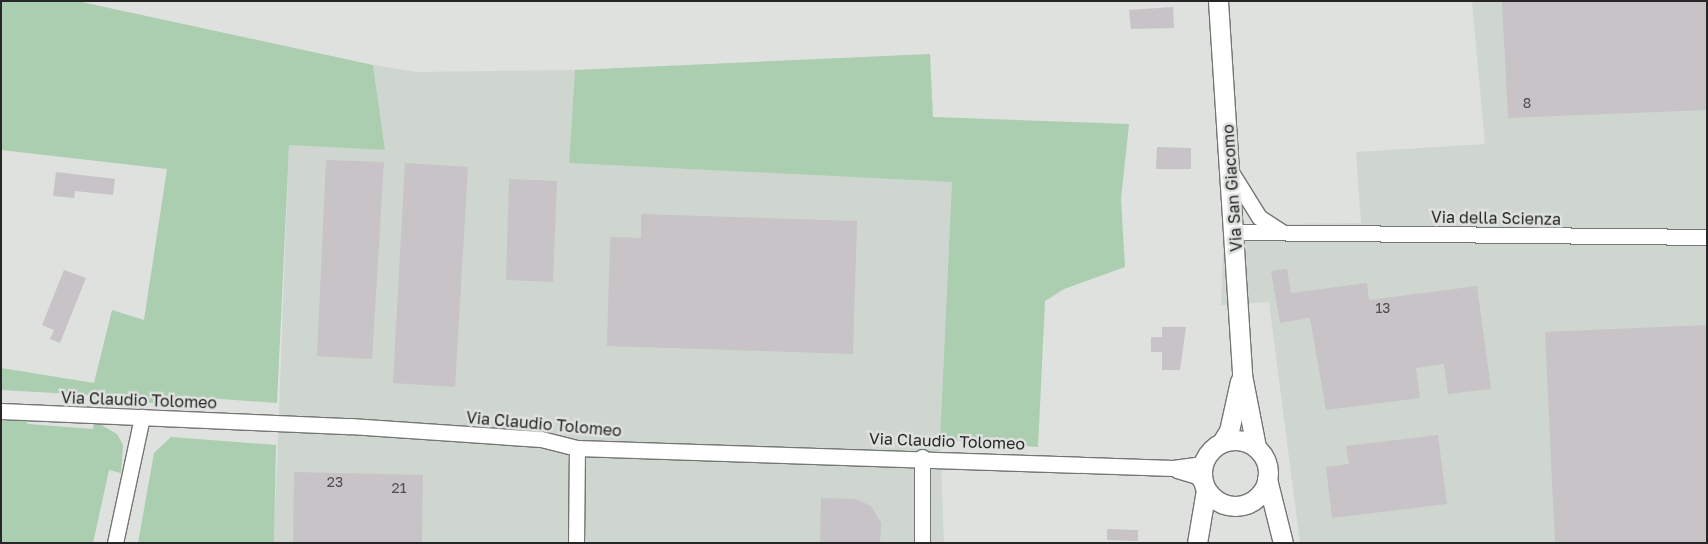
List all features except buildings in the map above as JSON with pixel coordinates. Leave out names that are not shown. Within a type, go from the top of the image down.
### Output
[{"type":"street","name":"Via San Giacomo","points":[[1218,1],[1236,232],[1242,375],[1256,447]]},
{"type":"street","points":[[1231,172],[1259,217],[1286,233]]},
{"type":"street","name":"Via della Scienza","points":[[1236,232],[1707,237]]},
{"type":"street","name":"Via San Giacomo","points":[[1222,442],[1229,431],[1242,375]]},
{"type":"street","name":"Via Claudio Tolomeo","points":[[1,411],[541,439],[577,448],[922,457],[1173,468],[1203,464]]},
{"type":"street","points":[[116,543],[142,418]]},
{"type":"street","points":[[1198,535],[1205,487],[1203,464],[1222,442],[1239,440],[1256,447],[1265,459],[1267,480],[1282,543]]},
{"type":"street","points":[[576,543],[577,448]]},
{"type":"street","points":[[922,457],[922,543]]},
{"type":"street","name":"Via Claudio Tolomeo","points":[[1173,468],[1197,476],[1205,487]]},
{"type":"street","points":[[1198,535],[1235,505],[1259,496],[1267,480]]},
{"type":"street","points":[[1205,487],[1235,505],[1262,512],[1282,543]]},
{"type":"shaded area","points":[[1472,1],[1707,1],[1707,543],[1300,543],[1269,302],[1221,305],[1224,225],[1361,223],[1356,152],[1485,144]]},
{"type":"shaded area","points":[[373,65],[417,72],[575,70],[569,163],[952,182],[940,439],[944,543],[274,543],[289,145],[385,150]]},
{"type":"green space","points":[[1,1],[77,1],[373,65],[385,150],[289,145],[277,403],[179,396],[178,404],[97,401],[92,395],[1,390],[1,368],[94,383],[112,310],[144,320],[167,169],[1,150]]},
{"type":"green space","points":[[930,54],[933,117],[1129,124],[1121,199],[1125,267],[1064,289],[1045,301],[1038,447],[940,439],[952,182],[569,163],[575,70]]},
{"type":"green space","points":[[24,419],[28,424],[93,429],[94,421],[117,434],[123,445],[121,473],[109,470],[93,543],[1,543],[1,421]]},
{"type":"green space","points":[[171,437],[276,445],[274,543],[138,543],[154,453]]}]
